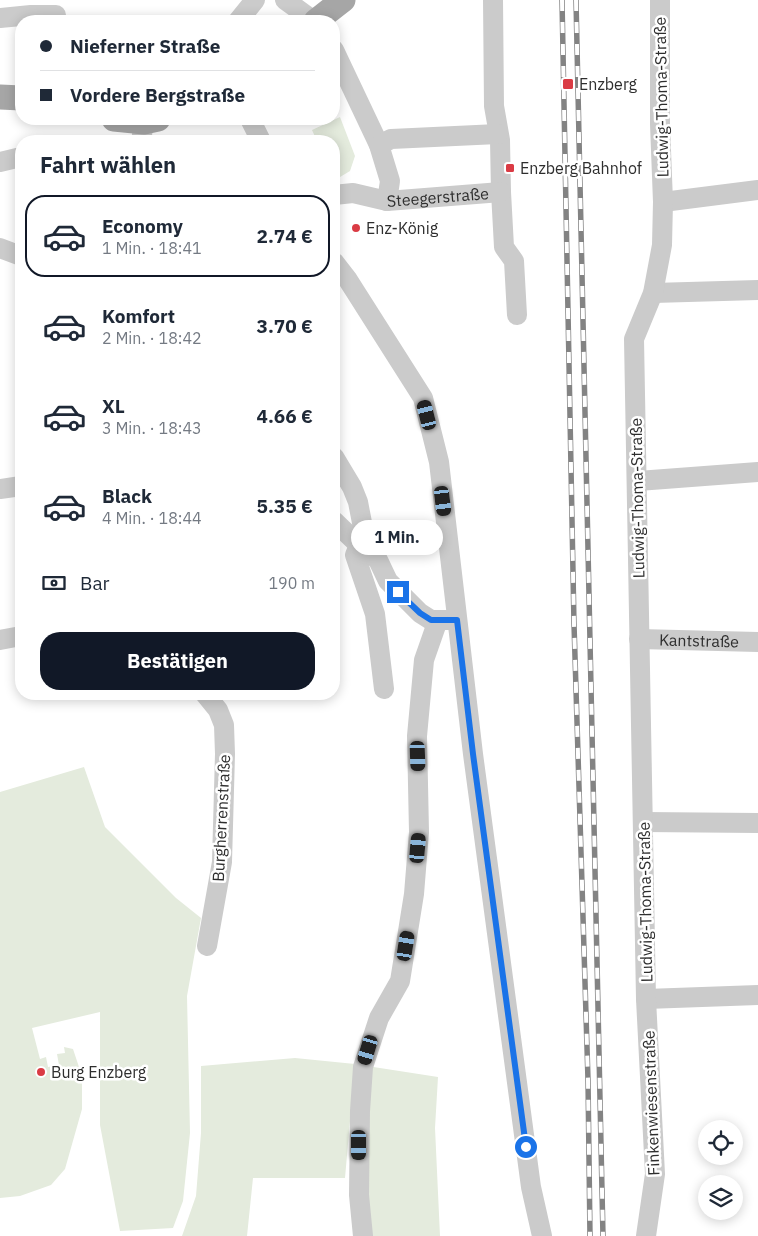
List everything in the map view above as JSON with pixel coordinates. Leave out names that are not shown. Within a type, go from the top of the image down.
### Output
[{"type":"main road","points":[[323,15],[342,0]]},
{"type":"main road","points":[[0,97],[15,98]]},
{"type":"street","points":[[243,15],[255,0]]},
{"type":"street","points":[[285,0],[306,15]]},
{"type":"street","name":"Steegerstraße","points":[[493,0],[494,106],[501,162],[500,192],[504,247],[514,261],[517,315]]},
{"type":"street","name":"Ludwig-Thoma-Straße","points":[[646,999],[634,339],[653,293],[662,246],[660,0]]},
{"type":"street","points":[[30,15],[58,12]]},
{"type":"street","points":[[0,18],[15,16]]},
{"type":"street","name":"Steegerstraße","points":[[340,63],[379,145],[390,181],[387,201],[500,192]]},
{"type":"street","points":[[379,145],[391,139],[498,134]]},
{"type":"street","points":[[0,162],[15,158]]},
{"type":"street","points":[[663,202],[758,190]]},
{"type":"street","points":[[340,194],[353,193],[387,201]]},
{"type":"street","points":[[0,248],[15,254]]},
{"type":"street","points":[[340,270],[423,398],[438,462],[447,620],[474,764],[528,1167],[542,1236]]},
{"type":"street","points":[[653,293],[758,290]]},
{"type":"street","points":[[340,467],[352,487],[358,502],[364,533],[355,555],[376,614],[384,689]]},
{"type":"street","points":[[638,481],[758,472]]},
{"type":"street","points":[[0,488],[15,487]]},
{"type":"street","points":[[340,526],[378,560],[388,581],[420,613],[431,620],[447,620]]},
{"type":"street","points":[[363,1236],[359,1195],[360,1111],[363,1067],[378,1018],[400,981],[414,894],[419,832],[417,736],[424,660],[447,620]]},
{"type":"street","points":[[0,640],[15,637]]},
{"type":"street","name":"Kantstraße","points":[[639,639],[758,642]]},
{"type":"street","name":"Burgherrenstraße","points":[[207,946],[222,862],[225,754],[224,725],[218,710],[210,700]]},
{"type":"street","points":[[644,822],[758,823]]},
{"type":"street","points":[[646,999],[758,995]]},
{"type":"street","name":"Finkenwiesenstraße","points":[[646,999],[655,1174],[646,1236]]},
{"type":"shaded area","points":[[340,117],[355,156],[350,171],[340,177],[340,135],[314,135],[312,130],[323,125],[340,125]]},
{"type":"shaded area","points":[[84,767],[105,827],[176,898],[201,918],[187,996],[190,1133],[183,1201],[173,1228],[120,1231],[100,1125],[100,1012],[32,1028],[40,1059],[46,1057],[48,1067],[59,1065],[57,1054],[65,1053],[64,1047],[73,1049],[82,1076],[82,1109],[65,1169],[51,1185],[20,1196],[0,1198],[0,792]]},
{"type":"shaded area","points":[[295,1058],[355,1064],[345,1178],[253,1178],[247,1236],[182,1236],[196,1196],[201,1133],[201,1066]]},
{"type":"shaded area","points":[[367,1066],[438,1077],[435,1128],[440,1236],[368,1236]]},
{"type":"railway","points":[[562,0],[574,624],[588,1080],[590,1236]]},
{"type":"railway","points":[[576,0],[603,1236]]},
{"type":"place","name":"Enzberg","points":[[568,84]]},
{"type":"place","name":"Enzberg Bahnhof","points":[[510,168]]},
{"type":"place","name":"Enz-König","points":[[356,228]]},
{"type":"place","name":"Burg Enzberg","points":[[41,1072]]},
{"type":"route","points":[[398,592],[420,613],[431,620],[457,620],[473,754],[526,1147]]}]
